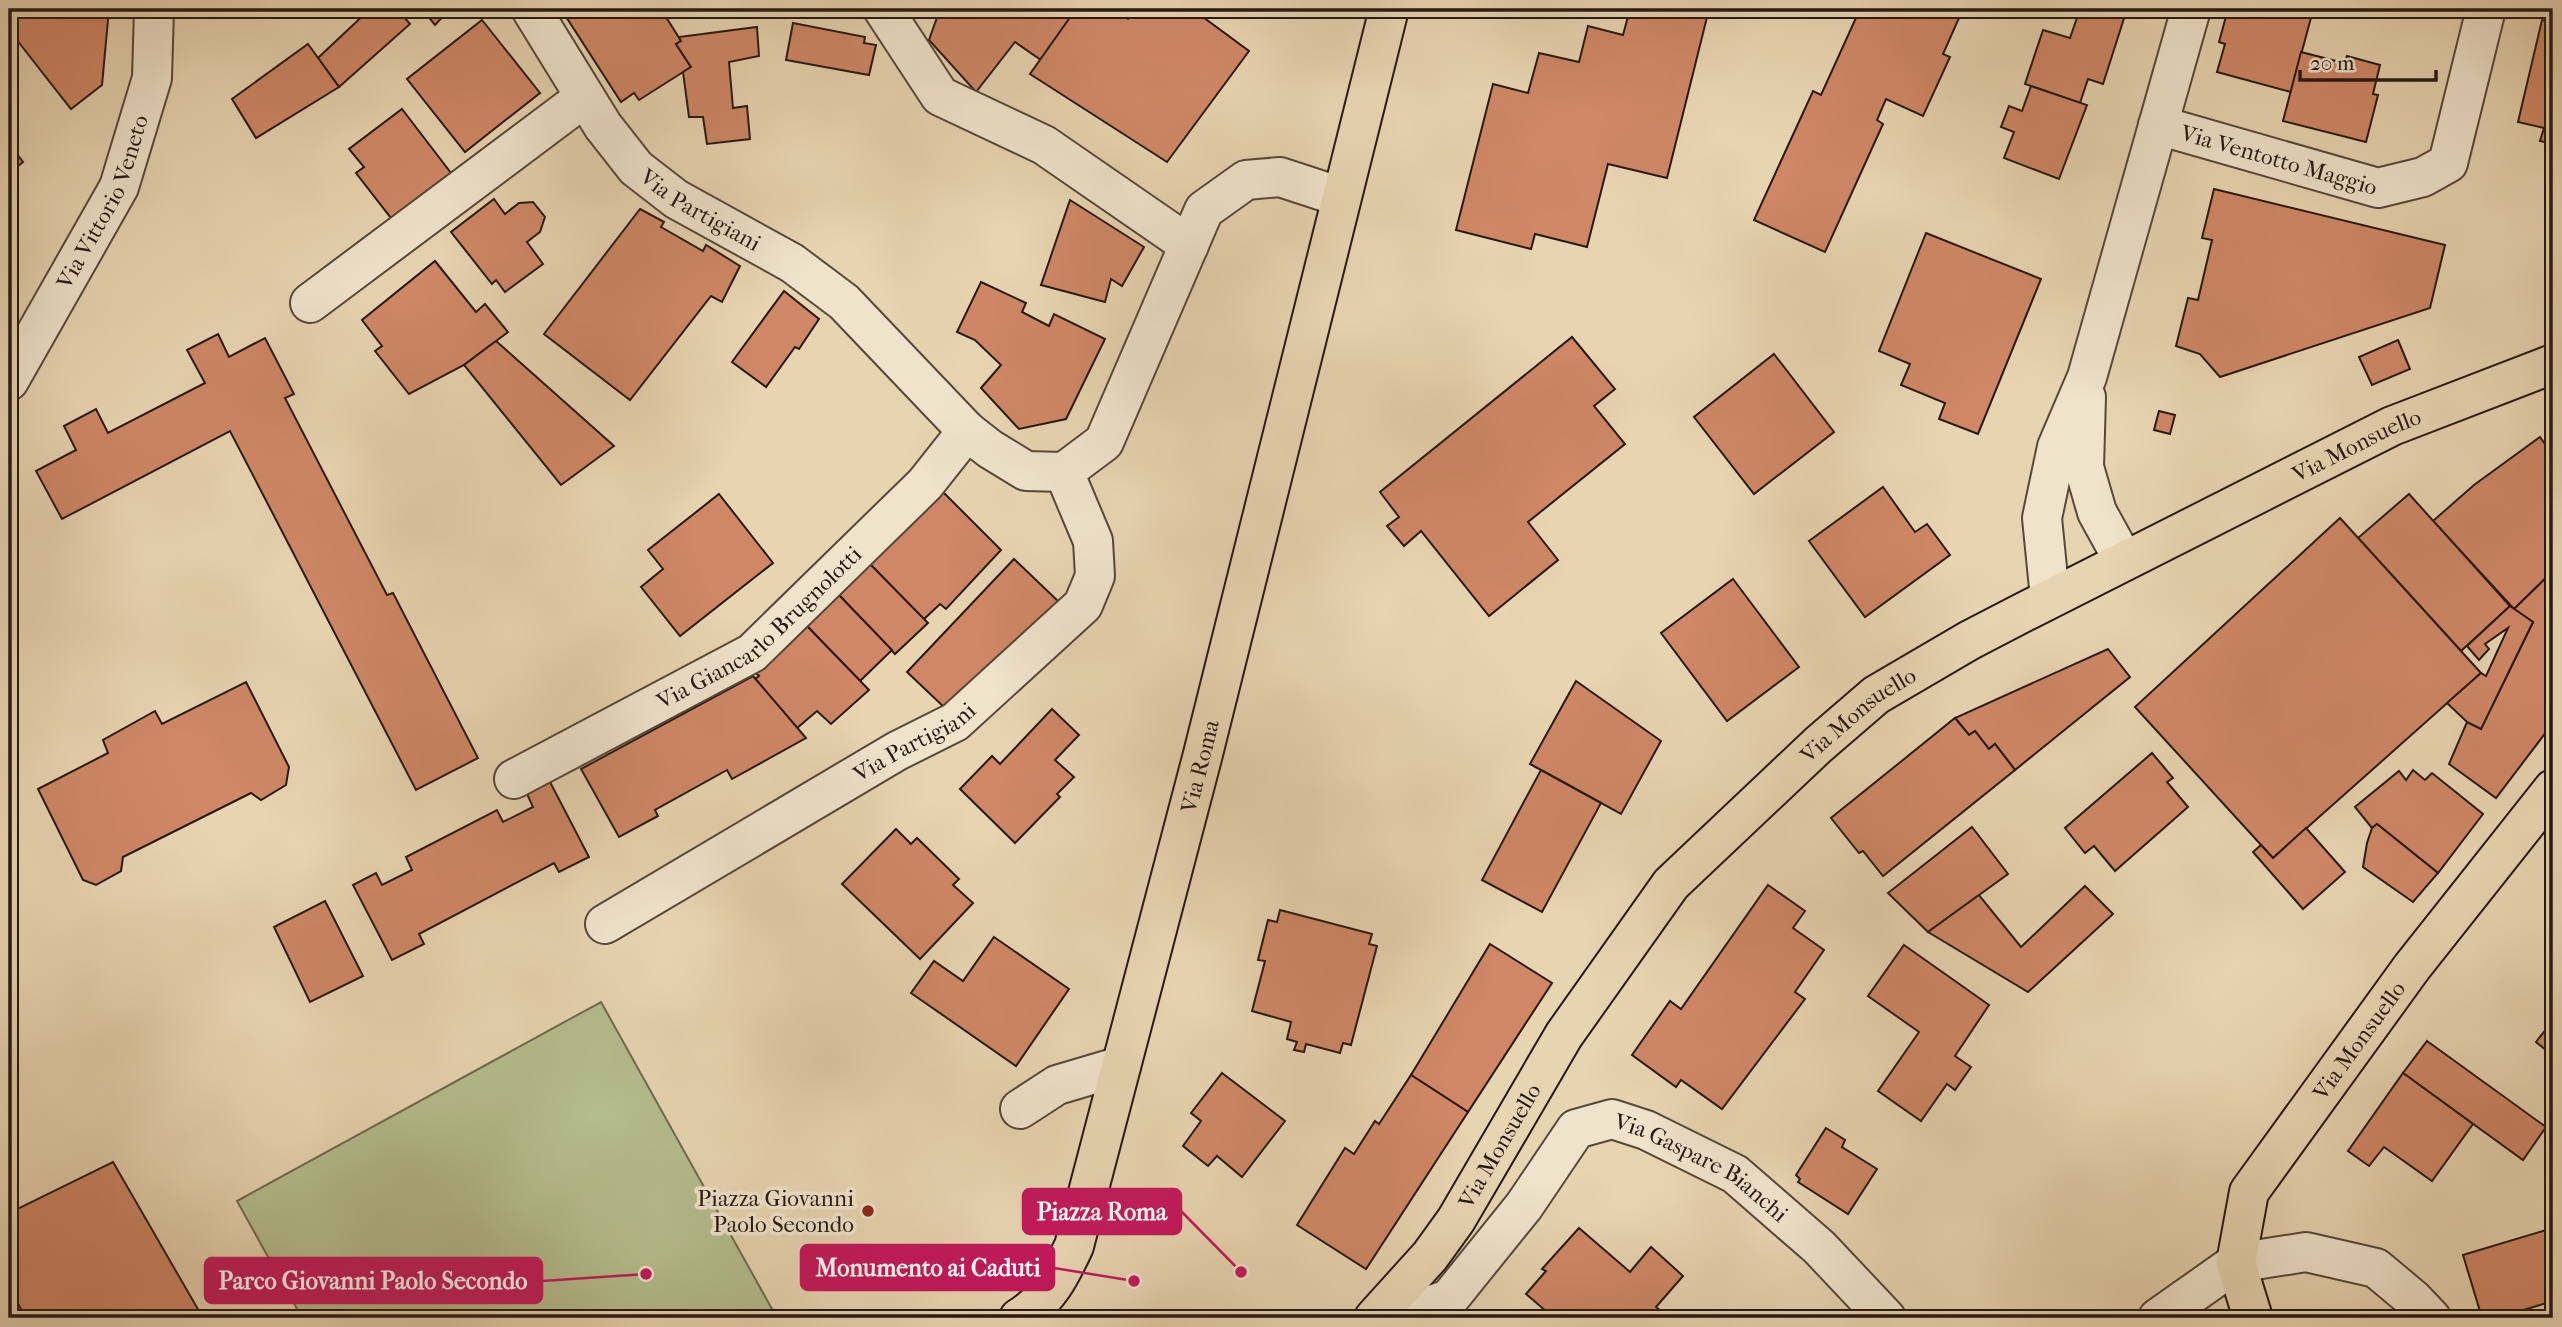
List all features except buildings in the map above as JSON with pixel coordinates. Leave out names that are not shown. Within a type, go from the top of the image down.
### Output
[{"type":"main road","name":"Via Roma","points":[[1019,1318],[1028,1313],[1056,1284],[1074,1246],[1247,580],[1389,9]]},
{"type":"main road","name":"Via Monsuello","points":[[1374,1318],[1430,1256],[1456,1220],[1564,1035],[1671,884],[1818,745],[1876,695],[1970,640],[2050,598],[2392,425],[2553,364]]},
{"type":"main road","name":"Via Monsuello","points":[[2253,1318],[2236,1262],[2249,1192],[2412,967],[2553,789]]},
{"type":"street","name":"Via Vittorio Veneto","points":[[9,381],[119,187],[152,78],[153,9]]},
{"type":"street","name":"Via Partigiani","points":[[531,9],[603,126],[636,168],[676,199],[792,263],[844,302],[967,431],[990,449],[1026,471],[1064,472],[1093,541],[1095,576],[1083,606],[955,722],[897,751],[605,924]]},
{"type":"street","points":[[883,9],[940,96],[1044,145],[1189,245]]},
{"type":"street","points":[[2050,598],[2042,518],[2057,447],[2087,377],[2191,9]]},
{"type":"street","name":"Via Ventotto Maggio","points":[[2158,125],[2378,188],[2423,177],[2448,163],[2486,9]]},
{"type":"street","points":[[310,303],[585,97]]},
{"type":"street","points":[[1064,472],[1104,442],[1204,210],[1246,180],[1280,177],[1341,197]]},
{"type":"street","points":[[2087,377],[2084,467],[2097,512],[2124,561]]},
{"type":"street","name":"Via Giancarlo Brugnolotti","points":[[514,779],[752,653],[925,484],[967,431]]},
{"type":"street","points":[[1020,1109],[1057,1085],[1121,1066]]},
{"type":"street","name":"Via Gaspare Bianchi","points":[[1393,1318],[1449,1298],[1524,1206],[1576,1129],[1612,1119],[1646,1130],[1735,1174],[1819,1247],[1886,1318]]},
{"type":"street","points":[[2158,1318],[2195,1306],[2236,1262],[2306,1252],[2376,1268],[2431,1318]]},
{"type":"green space","points":[[601,1002],[777,1318],[302,1318],[237,1201]]},
{"type":"place","name":"Piazza Giovanni Paolo Secondo","points":[[868,1211]]},
{"type":"place","name":"Piazza Roma","points":[[1241,1272]]},
{"type":"place","name":"Parco Giovanni Paolo Secondo","points":[[646,1274]]},
{"type":"place","name":"Monumento ai Caduti","points":[[1134,1281]]}]
